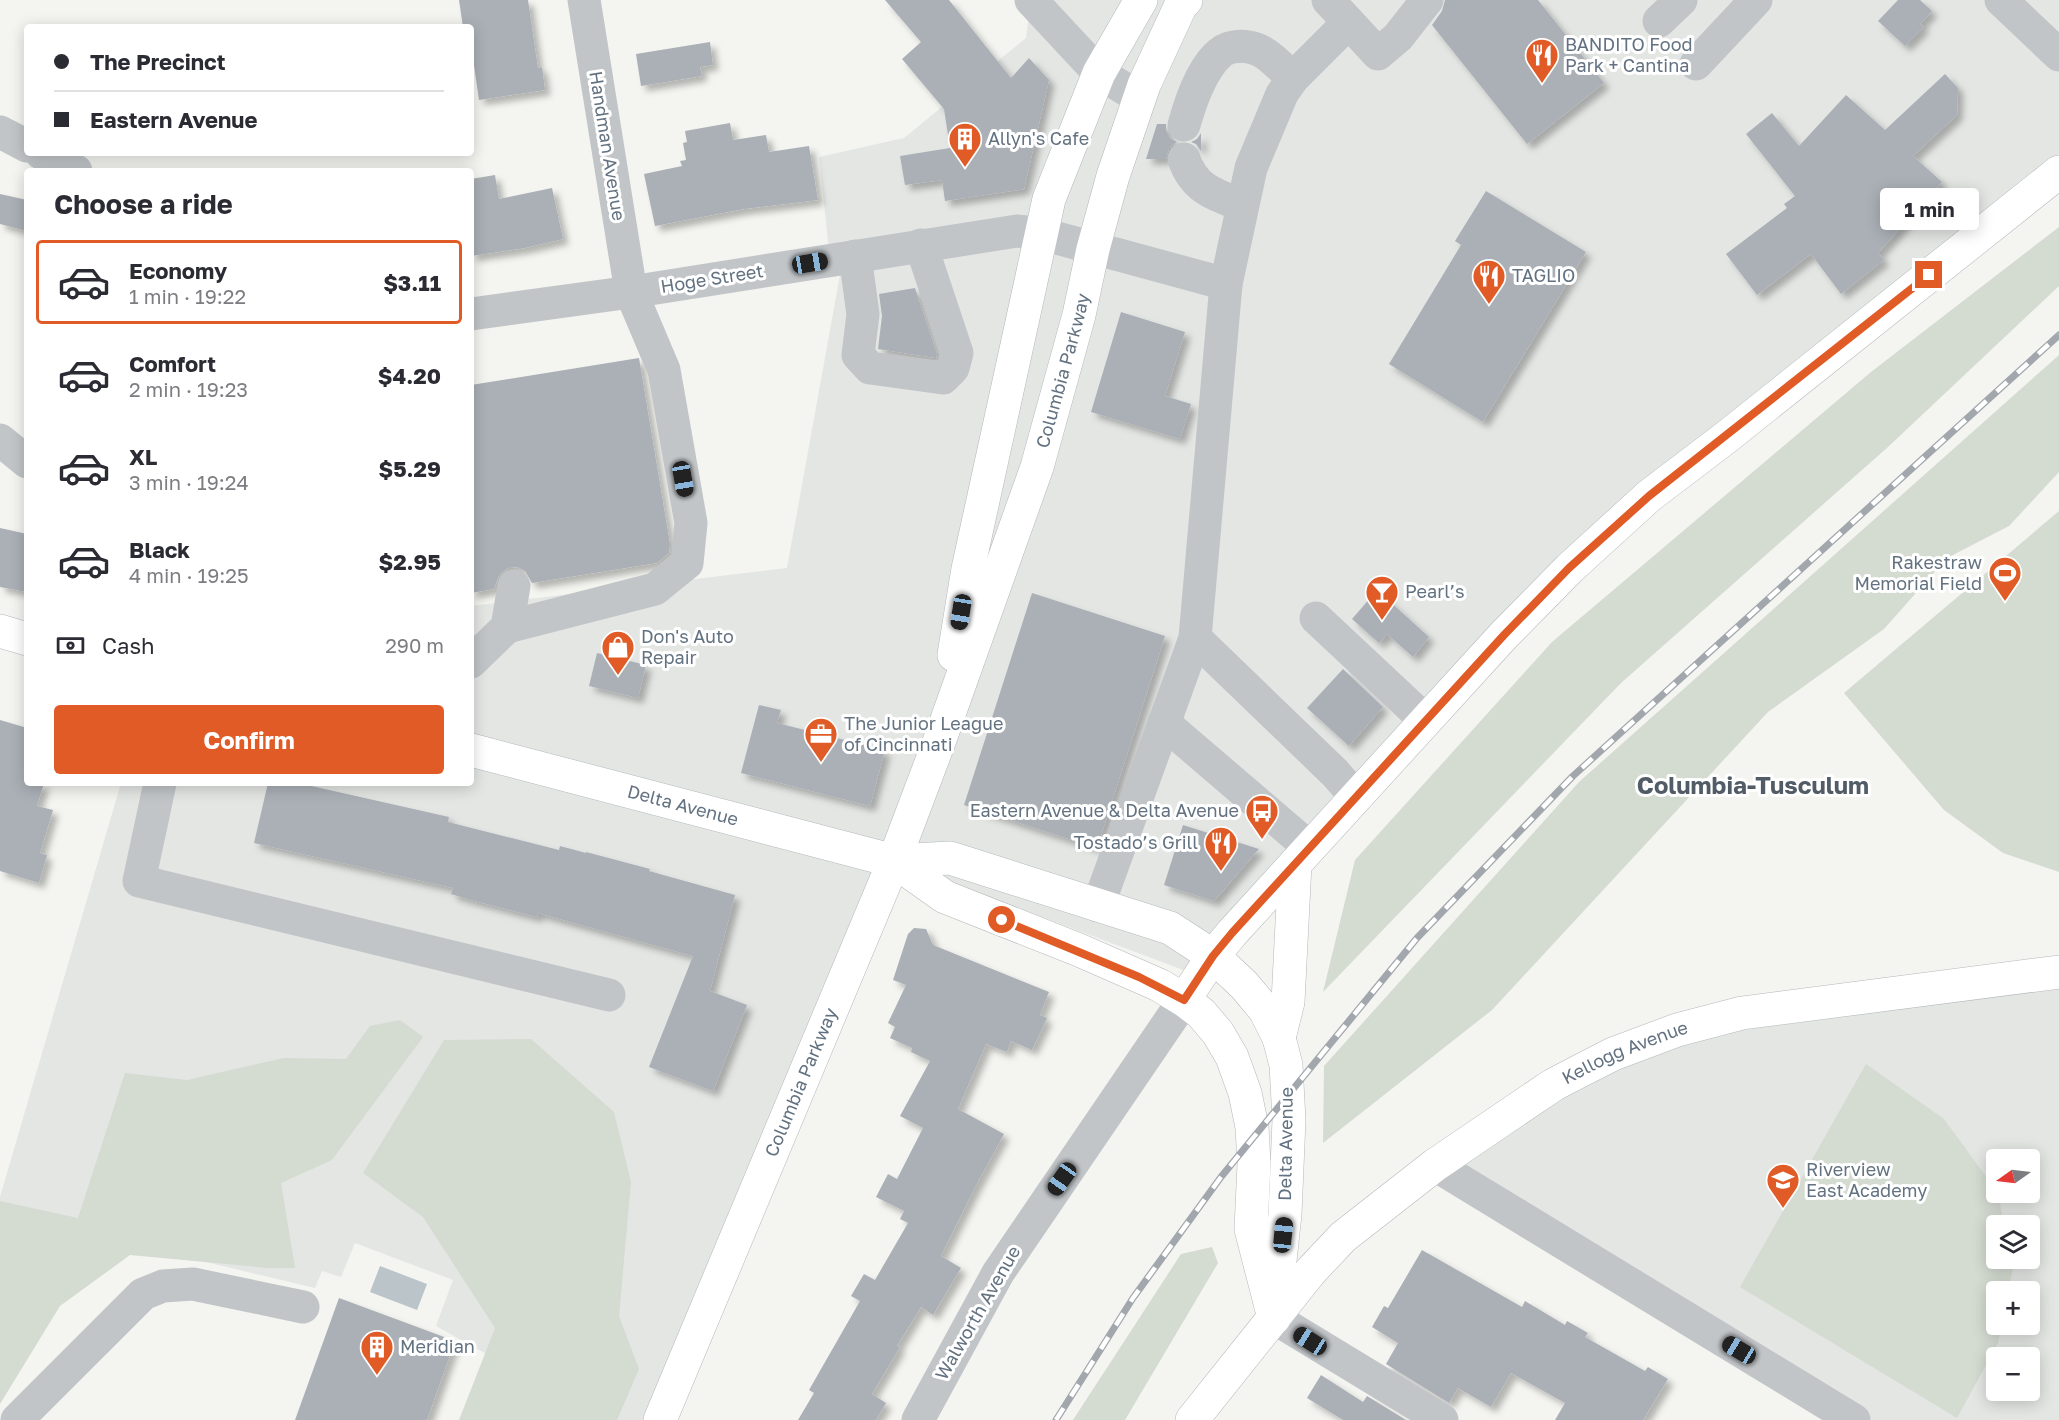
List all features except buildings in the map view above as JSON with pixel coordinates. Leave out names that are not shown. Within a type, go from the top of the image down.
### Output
[{"type":"main road","name":"Columbia Parkway","points":[[939,742],[968,569],[1049,199],[1099,73],[1140,0]]},
{"type":"main road","name":"Columbia Parkway","points":[[660,1420],[894,861],[939,742],[1036,467],[1079,315],[1113,176],[1140,98],[1171,26],[1185,0]]},
{"type":"main road","points":[[1184,1000],[1213,956],[1302,856],[1569,568],[1649,496],[2059,172]]},
{"type":"main road","points":[[1020,513],[1019,389],[1053,254],[1042,234]]},
{"type":"main road","points":[[0,631],[24,638]]},
{"type":"main road","name":"Delta Avenue","points":[[474,751],[894,861],[950,858],[1170,928],[1213,956],[1244,985],[1265,1010],[1279,1038],[1286,1065],[1289,1120],[1285,1214],[1274,1318]]},
{"type":"main road","points":[[1279,1038],[1288,1002],[1302,856]]},
{"type":"main road","name":"Delta Avenue","points":[[894,861],[945,897],[1079,950],[1159,986],[1201,1013],[1218,1033],[1232,1057],[1245,1093],[1252,1127],[1254,1164],[1251,1229],[1274,1318]]},
{"type":"main road","name":"Kellogg Avenue","points":[[1192,1420],[1311,1271],[1343,1237],[1435,1165],[1553,1085],[1613,1054],[1677,1030],[1742,1013],[2059,972]]},
{"type":"street","name":"Handman Avenue","points":[[507,627],[655,589],[687,563],[691,523],[663,370],[631,292],[584,0]]},
{"type":"street","points":[[1031,0],[1099,73],[1140,98]]},
{"type":"street","points":[[1098,906],[1195,638],[1226,284],[1251,168],[1282,94],[1338,12],[1378,54],[1398,37],[1427,0]]},
{"type":"street","points":[[1696,64],[1756,0]]},
{"type":"street","points":[[2001,0],[2059,55]]},
{"type":"street","points":[[1184,124],[1191,98],[1208,69],[1220,53],[1235,46],[1258,49],[1293,78]]},
{"type":"street","points":[[0,132],[24,144]]},
{"type":"street","points":[[47,156],[70,168]]},
{"type":"street","points":[[1184,159],[1187,170],[1210,193],[1242,205]]},
{"type":"street","name":"Hoge Street","points":[[474,314],[631,292],[1017,231],[1042,234],[1226,284]]},
{"type":"street","points":[[855,256],[862,314],[858,355],[870,369],[943,378],[953,368],[957,353],[921,245]]},
{"type":"street","points":[[0,440],[24,460]]},
{"type":"street","points":[[474,659],[507,627],[514,586]]},
{"type":"street","points":[[1316,618],[1426,721]]},
{"type":"street","points":[[1195,638],[1335,773],[1356,797]]},
{"type":"street","points":[[1164,723],[1302,856]]},
{"type":"street","points":[[159,786],[139,880],[609,995]]},
{"type":"street","name":"Walworth Avenue","points":[[918,1420],[998,1273],[1184,1000]]},
{"type":"street","points":[[1435,1165],[1854,1420]]},
{"type":"street","points":[[17,1420],[143,1294],[164,1286],[193,1284],[303,1307]]},
{"type":"street","points":[[1274,1318],[1442,1420]]},
{"type":"shaded area","points":[[1031,0],[2059,0],[2059,172],[1564,573],[1202,977],[893,861],[660,1420],[606,1420],[436,1326],[453,1280],[355,1243],[341,1277],[322,1271],[315,1288],[0,1213],[0,1197],[120,786],[474,786],[474,606],[787,568],[843,258],[830,259],[819,157],[904,138],[1026,38]]},
{"type":"shaded area","points":[[2059,227],[2059,286],[1888,447],[1621,683],[1323,992],[1355,860],[1552,642],[1871,372]]},
{"type":"shaded area","points":[[2059,355],[2059,472],[2009,526],[1947,558],[1884,629],[1768,712],[1492,1010],[1323,1143],[1324,1066],[1579,782]]},
{"type":"shaded area","name":"Rakestraw Memorial Field","points":[[2059,511],[2059,872],[2003,853],[1944,810],[1844,693]]},
{"type":"shaded area","name":"Riverview East Academy","points":[[2059,972],[2059,1420],[1854,1420],[1435,1165],[1677,1030]]},
{"type":"shaded area","points":[[400,1020],[423,1037],[332,1160],[281,1183],[295,1268],[268,1268],[130,1255],[60,1306],[0,1404],[0,1201],[78,1218],[125,1073],[187,1080],[284,1058],[346,1059],[370,1026]]},
{"type":"shaded area","points":[[531,1039],[614,1112],[631,1182],[619,1316],[639,1369],[617,1420],[459,1420],[495,1328],[423,1217],[363,1173],[444,1040]]},
{"type":"shaded area","points":[[1866,1064],[1944,1119],[1986,1177],[1986,1203],[2000,1203],[2002,1215],[1986,1215],[1986,1269],[2013,1269],[2010,1281],[1986,1281],[1986,1335],[2000,1335],[1996,1347],[1986,1347],[1986,1365],[1957,1418],[1740,1287]]},
{"type":"shaded area","points":[[1212,1247],[1218,1263],[1125,1420],[1073,1420],[1181,1254]]},
{"type":"shaded area","points":[[380,1266],[427,1284],[417,1310],[370,1292]]},
{"type":"railway","points":[[1056,1420],[1133,1298],[1221,1177],[1417,938],[1573,776],[2059,335]]},
{"type":"place","name":"BANDITO Food Park + Cantina","points":[[1542,84]]},
{"type":"place","name":"Allyn's Cafe","points":[[965,168]]},
{"type":"place","name":"TAGLIO","points":[[1489,305]]},
{"type":"place","name":"Rakestraw Memorial Field","points":[[2005,602]]},
{"type":"place","name":"Pearl’s","points":[[1382,621]]},
{"type":"place","name":"Don's Auto Repair","points":[[618,676]]},
{"type":"place","name":"The Junior League of Cincinnati","points":[[821,763]]},
{"type":"place","name":"Eastern Avenue & Delta Avenue","points":[[1262,840]]},
{"type":"place","name":"Tostado’s Grill","points":[[1221,872]]},
{"type":"place","name":"Riverview East Academy","points":[[1783,1209]]},
{"type":"place","name":"Meridian","points":[[377,1376]]},
{"type":"district","name":"Columbia-Tusculum","points":[[1753,786]]},
{"type":"route","points":[[1002,920],[1079,950],[1159,986],[1184,1000],[1213,956],[1232,933],[1504,635],[1569,568],[1649,496],[1929,275]]}]
